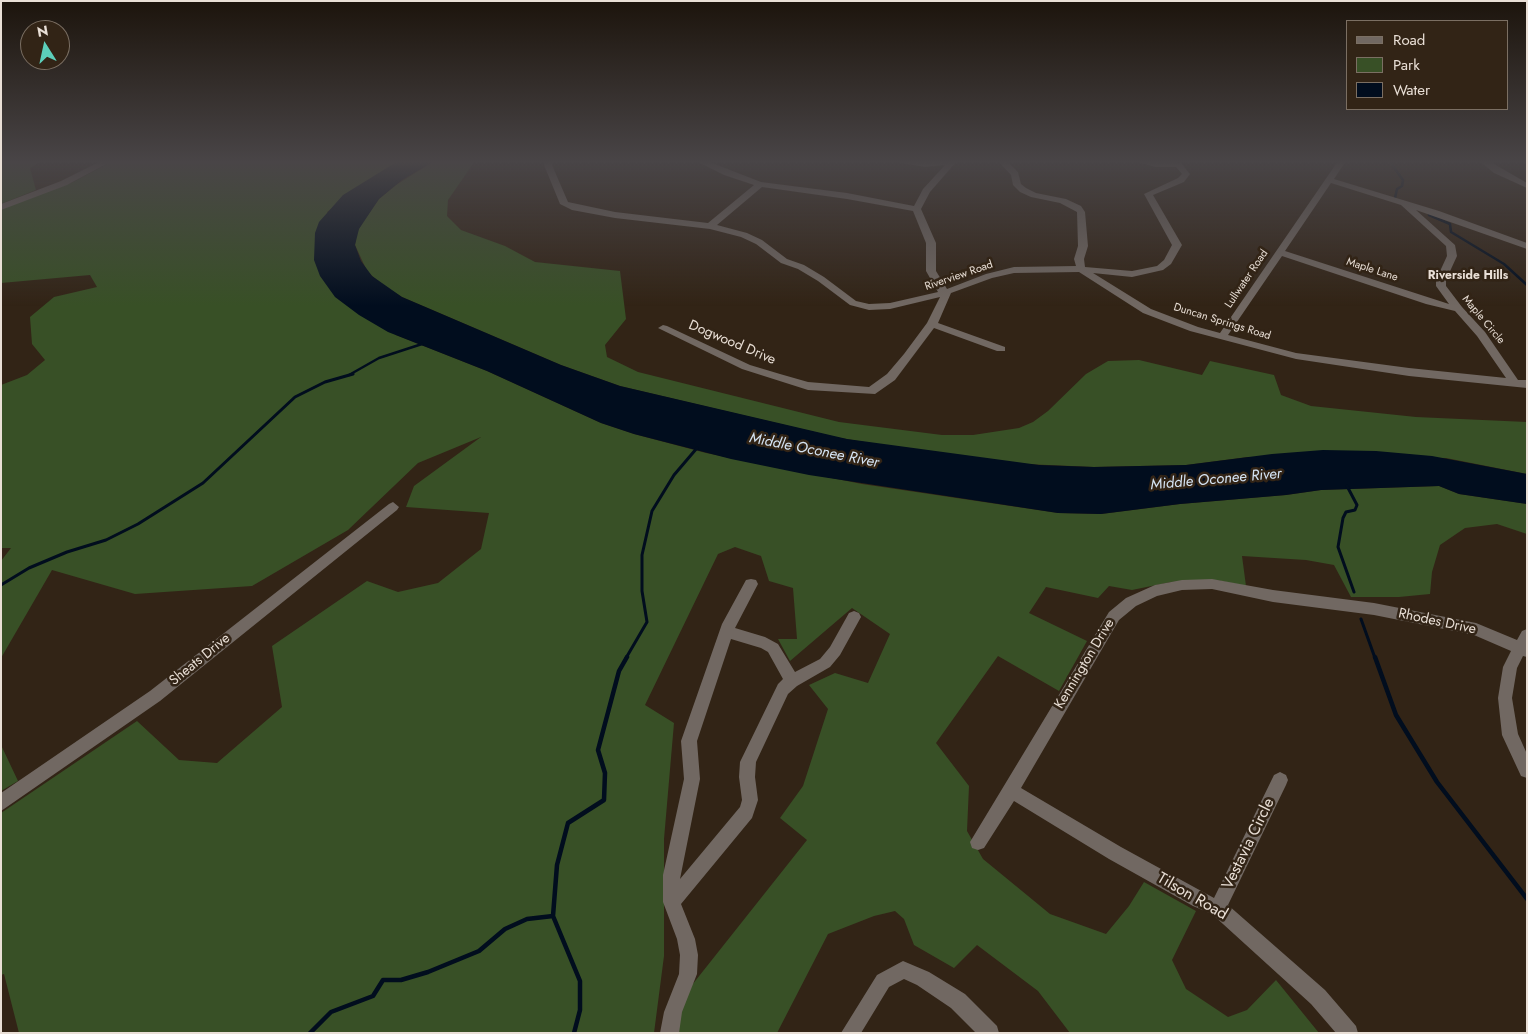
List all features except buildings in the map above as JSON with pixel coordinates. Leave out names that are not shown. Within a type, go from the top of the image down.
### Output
[{"type":"street","name":"Riverview Road","points":[[584,209],[710,226],[759,242],[784,260],[801,267],[821,279],[853,303],[869,307],[890,306],[947,294],[990,276],[1014,270],[1081,268],[1132,274],[1154,270],[1168,262],[1176,245],[1156,209]]},
{"type":"street","points":[[710,226],[730,209]]},
{"type":"street","points":[[913,209],[917,210],[931,243],[931,271],[939,288],[947,294]]},
{"type":"street","points":[[1078,209],[1081,212],[1083,246],[1079,258],[1081,268]]},
{"type":"street","name":"Lullwater Road","points":[[1223,335],[1309,209]]},
{"type":"street","name":"Maple Circle","points":[[1411,209],[1450,245],[1452,256],[1441,280],[1442,286],[1458,309],[1482,334],[1515,382]]},
{"type":"street","points":[[1422,209],[1527,246]]},
{"type":"street","name":"Maple Lane","points":[[1278,252],[1429,302],[1458,309]]},
{"type":"street","name":"Duncan Springs Road","points":[[1081,268],[1147,311],[1194,328],[1280,353],[1326,361],[1527,384]]},
{"type":"street","name":"Dogwood Drive","points":[[663,328],[746,367],[776,377],[808,386],[871,391],[891,378],[932,324],[947,294]]},
{"type":"street","points":[[932,324],[1001,349]]},
{"type":"street","name":"Sheats Drive","points":[[1,804],[155,696],[393,507]]},
{"type":"street","points":[[669,1033],[673,1012],[688,974],[689,955],[686,939],[672,902],[670,875],[692,779],[689,741],[727,632],[750,584]]},
{"type":"street","name":"Kennington Drive","points":[[978,842],[1011,791],[1114,616],[1142,596],[1168,588],[1212,584],[1273,596],[1374,609]]},
{"type":"street","name":"Rhodes Drive","points":[[1374,609],[1476,629],[1525,645]]},
{"type":"street","points":[[672,902],[746,812],[750,800],[747,777],[748,762],[783,690],[792,680],[825,663],[835,651],[854,617]]},
{"type":"street","points":[[727,632],[765,643],[773,648],[792,680]]},
{"type":"street","points":[[1525,645],[1510,667],[1505,698],[1510,735],[1527,771]]},
{"type":"street","name":"Vestavia Circle","points":[[1218,908],[1280,780]]},
{"type":"street","name":"Tilson Road","points":[[1011,791],[1115,853],[1199,900],[1218,908],[1318,997],[1349,1033]]},
{"type":"street","points":[[850,1033],[883,981],[903,970],[923,978],[958,1001],[990,1033]]},
{"type":"green space","points":[[1,209],[331,209],[327,212],[396,335],[487,371],[601,423],[634,434],[706,453],[862,484],[1058,513],[1101,514],[1321,490],[1439,486],[1459,494],[1527,504],[1527,534],[1497,524],[1465,528],[1440,545],[1432,572],[1430,594],[1399,597],[1351,597],[1334,565],[1306,560],[1242,556],[1246,586],[1216,580],[1171,582],[1132,590],[1109,586],[1098,598],[1046,587],[1029,613],[1087,641],[1059,691],[998,656],[936,743],[969,786],[967,831],[983,859],[1050,914],[1106,934],[1129,906],[1144,882],[1196,911],[1172,960],[1186,989],[1228,1017],[1247,1010],[1276,980],[1319,1033],[1070,1033],[1038,991],[977,945],[954,968],[914,945],[904,919],[895,911],[874,916],[828,934],[777,1033],[676,1033],[680,1010],[692,985],[807,840],[780,818],[803,786],[828,709],[809,685],[835,673],[868,683],[890,634],[852,608],[790,661],[778,639],[797,639],[793,588],[769,581],[761,556],[735,547],[718,554],[645,705],[674,723],[664,839],[664,956],[654,1033],[19,1033],[4,974],[1,975],[1,813],[137,721],[179,760],[217,763],[282,707],[272,646],[367,581],[398,592],[438,583],[481,549],[489,513],[406,507],[414,486],[481,437],[418,463],[348,530],[252,586],[135,594],[52,570],[1,658],[1,561],[11,548],[1,548],[1,385],[27,375],[45,360],[32,344],[30,317],[54,297],[97,287],[90,275],[1,283]]},
{"type":"green space","points":[[372,209],[447,209],[447,216],[461,230],[505,246],[535,262],[620,271],[626,319],[605,345],[607,357],[638,372],[839,422],[942,435],[973,435],[1019,428],[1033,422],[1048,411],[1086,374],[1108,361],[1139,360],[1202,375],[1210,361],[1274,375],[1281,395],[1311,406],[1416,417],[1527,422],[1527,474],[1446,458],[1248,457],[1186,465],[1094,467],[1025,464],[899,448],[835,437],[620,386],[561,365],[402,297],[382,285],[367,271],[355,245],[356,234]]},
{"type":"green space","points":[[1,745],[18,781],[1,791]]},
{"type":"water","name":"Middle Oconee River","points":[[330,209],[372,209],[359,229],[355,245],[361,261],[372,276],[402,297],[561,365],[620,386],[847,439],[1039,465],[1094,467],[1186,465],[1272,454],[1323,450],[1376,451],[1432,456],[1527,474],[1527,504],[1459,494],[1439,486],[1321,490],[1101,514],[1058,513],[809,475],[731,459],[634,434],[601,423],[487,371],[388,332],[359,315],[335,297],[320,276],[314,260],[315,233],[319,222]]},
{"type":"waterway","points":[[1429,215],[1450,224],[1451,232],[1504,264],[1527,285]]},
{"type":"waterway","points":[[349,375],[379,358],[422,344]]},
{"type":"waterway","points":[[1,585],[29,568],[67,552],[106,540],[138,524],[203,483],[295,397],[325,382],[353,374]]},
{"type":"waterway","points":[[626,658],[647,622],[642,591],[642,555],[652,511],[674,475],[697,448]]},
{"type":"waterway","points":[[1347,486],[1357,505],[1355,510],[1346,512],[1343,518],[1338,547],[1354,592]]},
{"type":"waterway","points":[[1361,619],[1375,658]]},
{"type":"waterway","points":[[553,916],[557,865],[568,823],[604,800],[605,773],[598,750],[619,671],[627,657]]},
{"type":"waterway","points":[[1375,657],[1396,715],[1437,782],[1527,899]]},
{"type":"waterway","points":[[310,1033],[331,1012],[373,996],[383,980],[401,980],[428,972],[479,951],[505,929],[527,919],[553,916]]},
{"type":"waterway","points":[[553,916],[580,981],[580,1010],[574,1033]]},
{"type":"district","name":"Riverside Hills","points":[[1468,276]]}]
